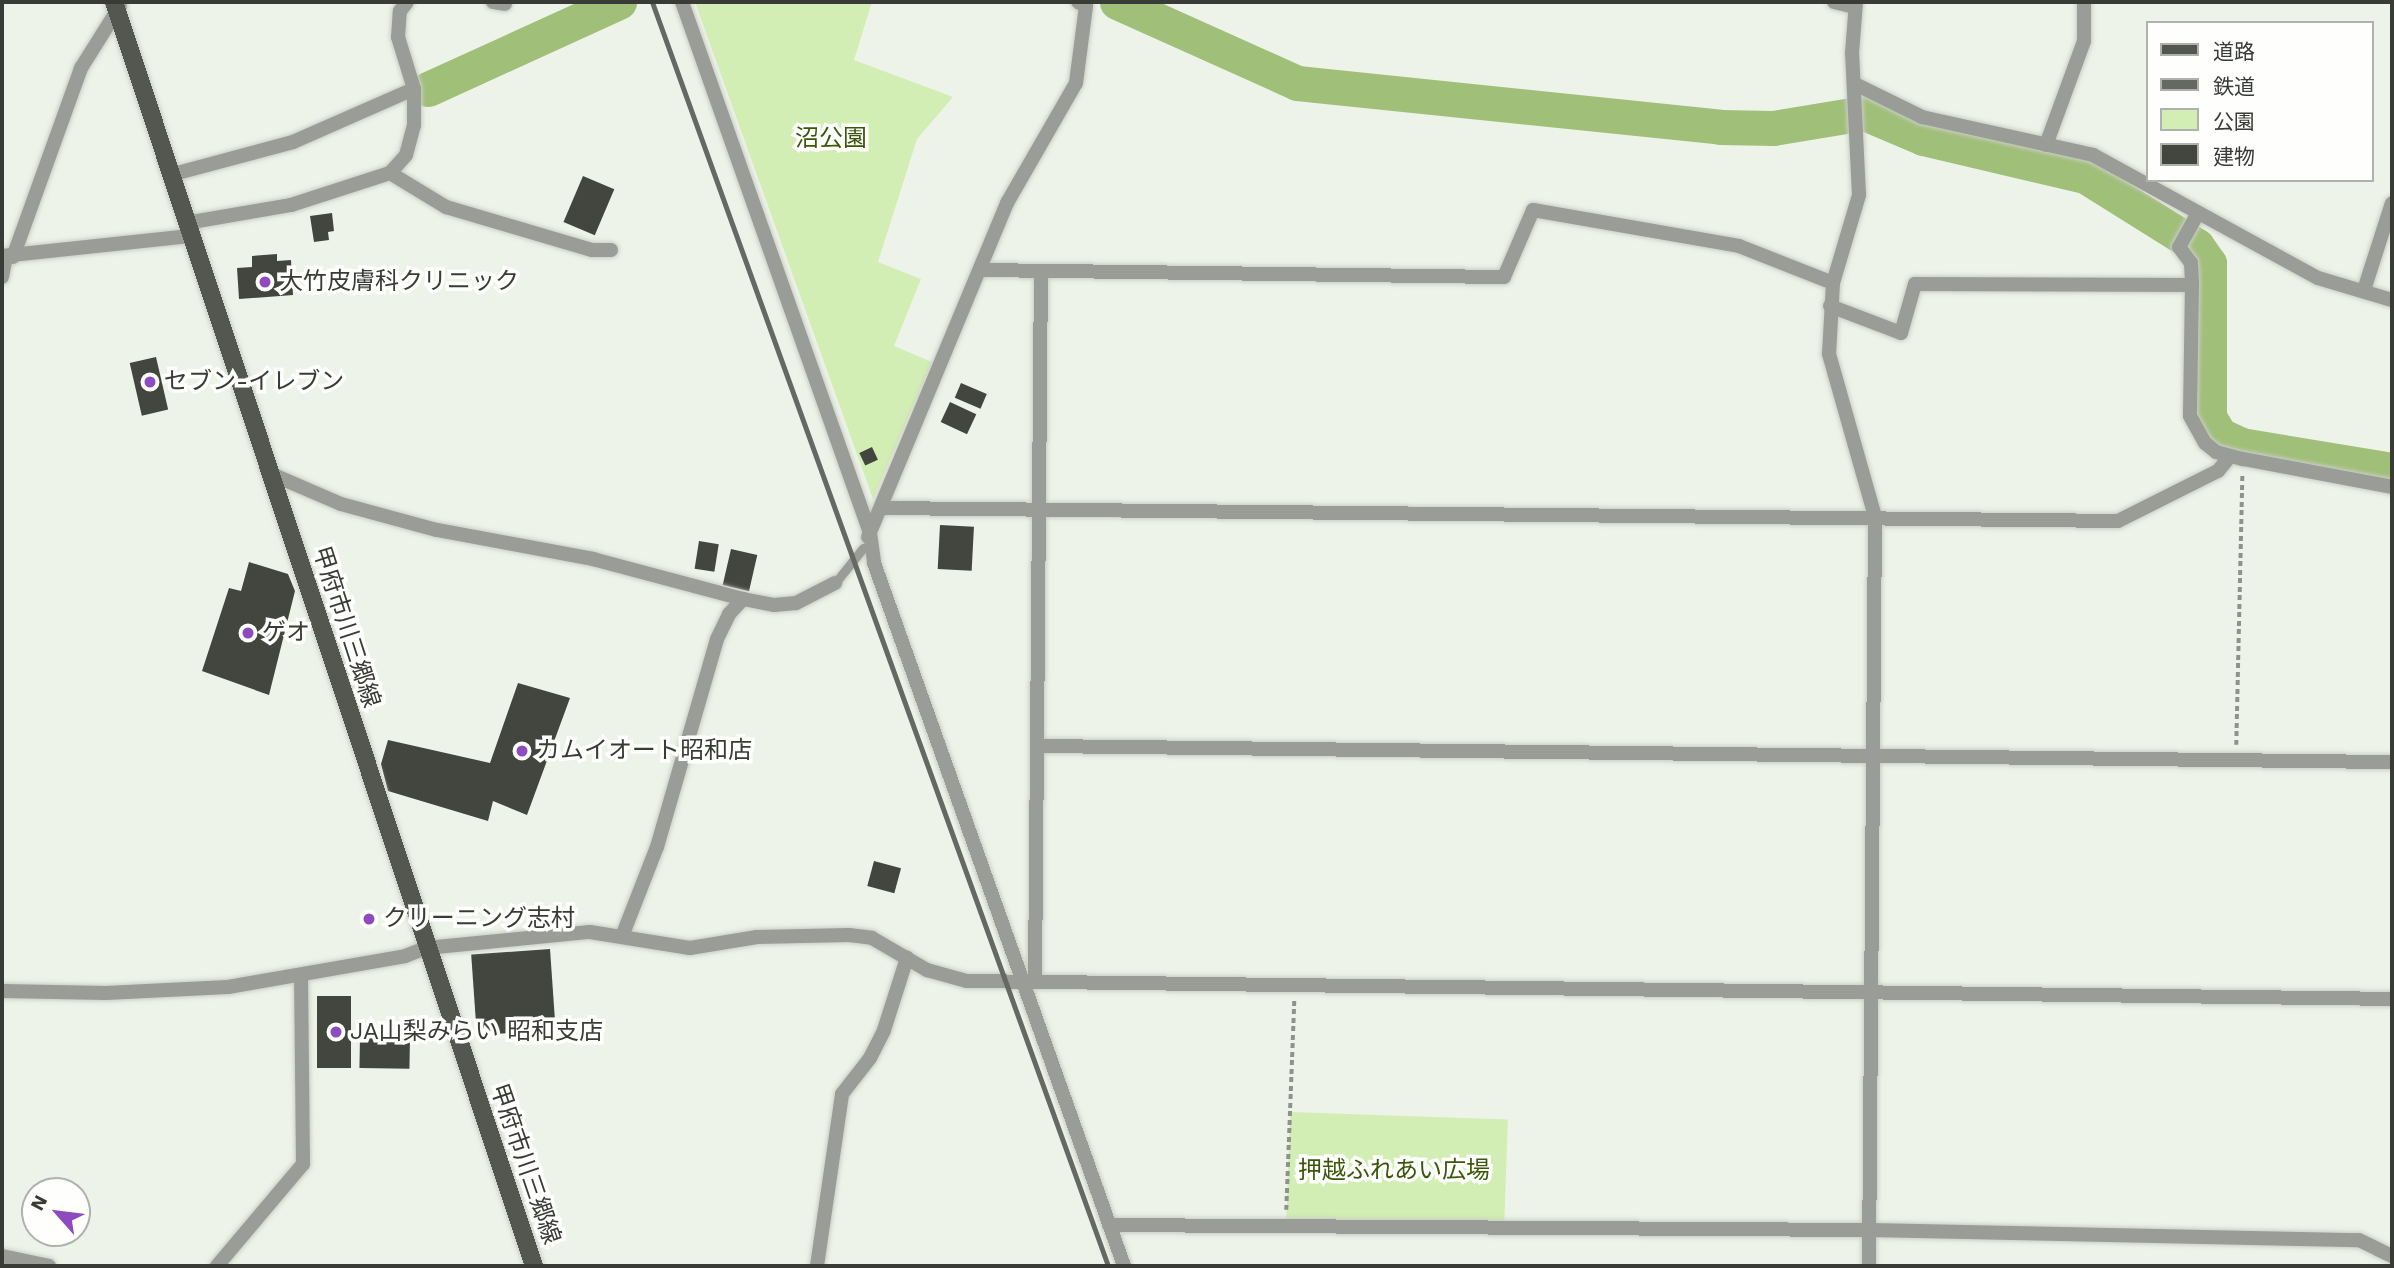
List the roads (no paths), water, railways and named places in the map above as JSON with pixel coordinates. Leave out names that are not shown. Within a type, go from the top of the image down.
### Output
[{"type":"main road","name":"甲府市川三郷線","points":[[118,5],[188,230],[534,1266]]},
{"type":"street","points":[[7,256],[188,230],[291,205],[390,173],[406,155],[414,125],[414,89],[398,37],[400,12],[407,2]]},
{"type":"street","points":[[682,2],[870,533],[874,563],[1030,981],[1124,1266]]},
{"type":"street","points":[[863,548],[882,508],[1007,203],[1076,83],[1086,6],[1078,2]]},
{"type":"street","points":[[1835,2],[1855,4],[1859,195],[1833,283],[1829,354],[1875,517],[1869,1266]]},
{"type":"street","points":[[2046,145],[2084,41],[2084,2]]},
{"type":"street","points":[[2,277],[7,256],[81,68],[118,5]]},
{"type":"street","points":[[1855,85],[1922,117],[2093,155],[2318,278],[2392,300]]},
{"type":"street","points":[[170,175],[293,142],[414,89]]},
{"type":"street","points":[[390,173],[446,207],[592,250],[611,250]]},
{"type":"street","points":[[2364,290],[2392,203]]},
{"type":"street","points":[[981,270],[1504,277],[1533,210],[1739,246],[1833,283]]},
{"type":"street","points":[[2198,213],[2179,247],[2191,263],[2193,285],[2190,416],[2205,443],[2236,458],[2392,487]]},
{"type":"street","points":[[1030,981],[1040,746],[1041,271]]},
{"type":"street","points":[[1830,306],[1901,333],[1915,284],[2193,285]]},
{"type":"street","points":[[882,508],[2118,521],[2218,471],[2236,458]]},
{"type":"street","points":[[269,473],[341,504],[425,527],[593,559],[743,599],[796,603],[835,583]]},
{"type":"street","points":[[623,934],[657,847],[717,639],[729,614],[743,599]]},
{"type":"street","points":[[1040,746],[2236,757],[2392,762]]},
{"type":"street","points":[[2,991],[201,988],[301,975],[426,948],[590,932],[623,934],[690,948],[757,937],[849,934],[872,938],[927,970],[967,981],[2392,999]]},
{"type":"street","points":[[817,1266],[842,1094],[870,1058],[884,1030],[907,958]]},
{"type":"street","points":[[217,1266],[303,1164],[301,975]]},
{"type":"street","points":[[1109,1225],[1870,1230],[2359,1240],[2389,1257]]},
{"type":"street","points":[[2,1256],[49,1266]]},
{"type":"lane","points":[[835,583],[863,548]]},
{"type":"waterway","points":[[428,89],[619,2]]},
{"type":"waterway","points":[[1117,2],[1297,83],[1720,127],[1773,128],[1864,113],[1923,138],[2085,176],[2197,246],[2209,263],[2209,417],[2220,435],[2241,445],[2392,470]]},
{"type":"railway","points":[[652,2],[1108,1266]]},
{"type":"place","name":"大竹皮膚科クリニック","points":[[265,282]]},
{"type":"place","name":"セブン-イレブン","points":[[150,382]]},
{"type":"place","name":"ゲオ","points":[[248,633]]},
{"type":"place","name":"カムイオート昭和店","points":[[522,751]]},
{"type":"place","name":"クリーニング志村","points":[[369,919]]},
{"type":"place","name":"JA山梨みらい 昭和支店","points":[[336,1032]]},
{"type":"park label","name":"沼公園","points":[[831,139]]},
{"type":"park label","name":"押越ふれあい広場","points":[[1394,1171]]}]
